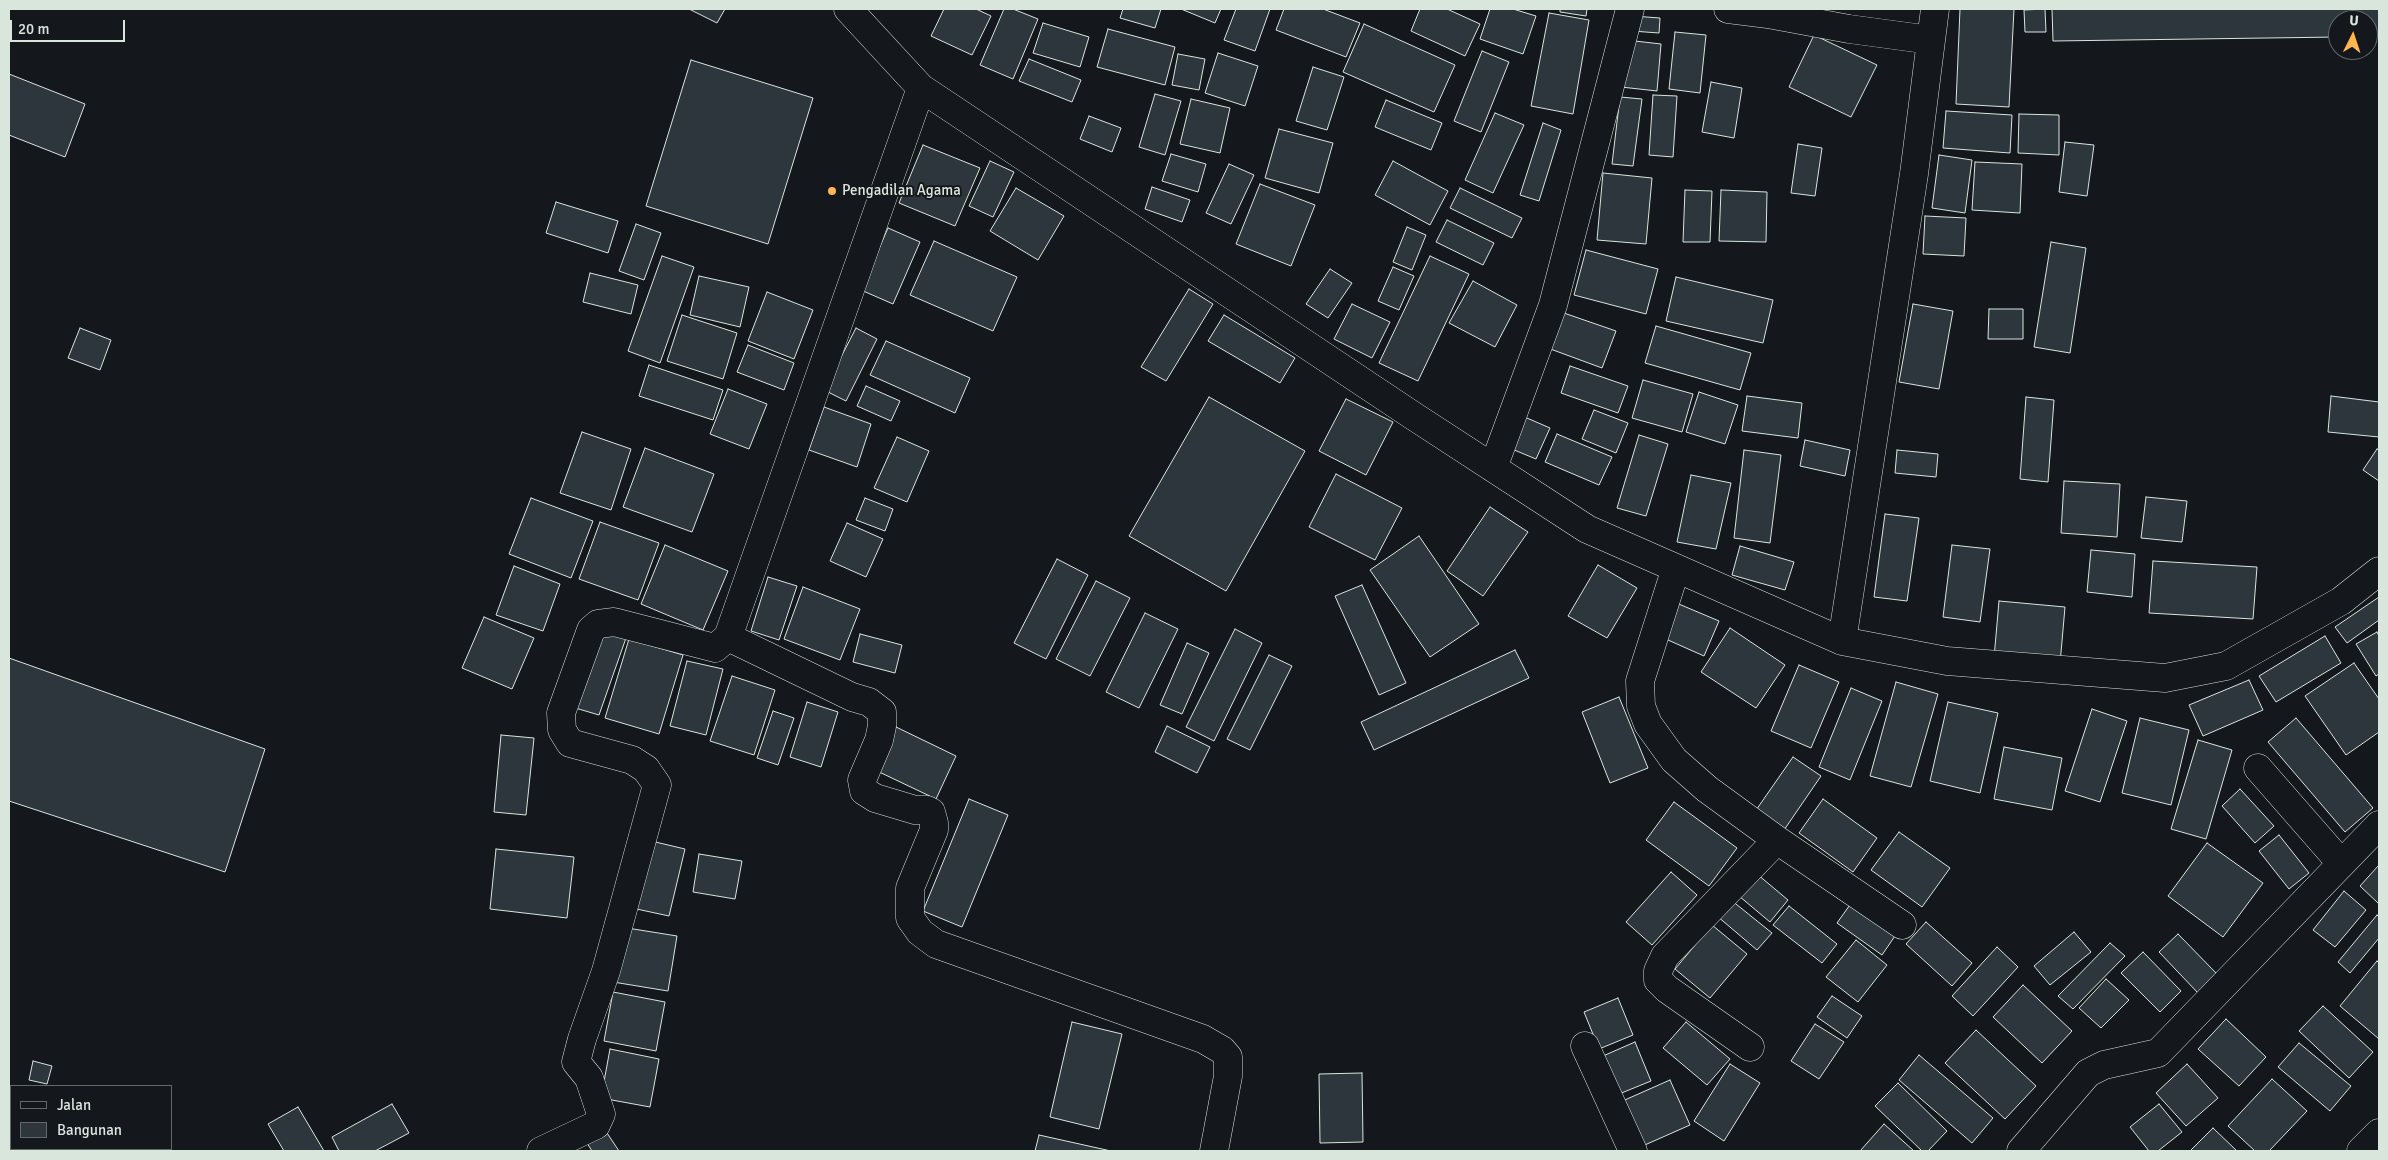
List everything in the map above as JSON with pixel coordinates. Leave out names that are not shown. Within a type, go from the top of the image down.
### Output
[{"type":"street","points":[[848,9],[921,88],[1493,468],[1588,529],[1842,641],[1947,662],[2165,678],[2226,666],[2341,601],[2379,572]]},
{"type":"street","points":[[1493,468],[1553,304],[1630,9]]},
{"type":"street","points":[[1728,9],[1768,14],[1849,30],[1931,40]]},
{"type":"street","points":[[1842,641],[1914,174],[1935,9]]},
{"type":"street","points":[[542,1151],[596,1125],[601,1114],[589,1078],[576,1062],[582,1039],[606,971],[657,785],[646,769],[632,760],[570,743],[562,730],[561,713],[591,630],[598,624],[614,622],[715,648],[728,637],[921,88]]},
{"type":"street","points":[[1676,568],[1640,681],[1641,706],[1648,724],[1674,760],[1707,789],[1777,840],[1902,925]]},
{"type":"street","points":[[728,637],[852,697],[869,702],[882,712],[879,740],[862,780],[864,790],[874,798],[915,810],[931,812],[934,823],[934,830],[910,888],[910,918],[920,932],[936,944],[1204,1039],[1222,1050],[1228,1057],[1228,1076],[1214,1151]]},
{"type":"street","points":[[2258,768],[2342,863]]},
{"type":"street","points":[[2021,1151],[2088,1073],[2104,1066],[2158,1053],[2379,825]]},
{"type":"street","points":[[1750,1047],[1667,988],[1658,980],[1658,971],[1665,956],[1777,840]]},
{"type":"street","points":[[1585,1046],[1633,1151]]},
{"type":"street","points":[[2362,1151],[2379,1133]]},
{"type":"building","points":[[689,9],[725,9],[717,23]]},
{"type":"building","points":[[944,9],[976,9],[991,16],[972,55],[931,36]]},
{"type":"building","points":[[1004,9],[1013,9],[1038,19],[1013,79],[980,65]]},
{"type":"building","points":[[1123,9],[1161,9],[1155,28],[1120,18]]},
{"type":"building","points":[[1181,9],[1221,9],[1215,23]]},
{"type":"building","points":[[1236,9],[1270,9],[1255,51],[1224,40]]},
{"type":"building","points":[[1284,9],[1323,9],[1360,23],[1346,57],[1276,30]]},
{"type":"building","points":[[1420,9],[1447,9],[1480,24],[1465,56],[1411,31]]},
{"type":"building","points":[[1490,9],[1513,9],[1536,16],[1523,54],[1480,39]]},
{"type":"building","points":[[1560,9],[1587,9],[1586,16],[1560,12]]},
{"type":"building","points":[[1960,9],[2014,9],[2009,107],[1956,104]]},
{"type":"building","points":[[2045,9],[2046,32],[2025,32],[2024,10]]},
{"type":"building","points":[[2052,9],[2379,9],[2379,36],[2378,10],[2328,10],[2328,37],[2053,41]]},
{"type":"building","points":[[1549,13],[1589,20],[1573,114],[1531,106]]},
{"type":"building","points":[[1633,16],[1660,18],[1659,33],[1632,31]]},
{"type":"building","points":[[1043,23],[1089,37],[1080,67],[1033,53]]},
{"type":"building","points":[[1364,24],[1455,65],[1434,112],[1343,72]]},
{"type":"building","points":[[1108,29],[1175,47],[1165,85],[1097,67]]},
{"type":"building","points":[[1675,32],[1706,35],[1700,93],[1669,89]]},
{"type":"building","points":[[1814,35],[1877,65],[1851,117],[1789,87]]},
{"type":"building","points":[[1626,40],[1661,44],[1657,91],[1621,87]]},
{"type":"building","points":[[1482,51],[1509,62],[1481,132],[1454,121]]},
{"type":"building","points":[[1218,53],[1258,66],[1245,106],[1205,93]]},
{"type":"building","points":[[1178,54],[1205,59],[1199,90],[1172,85]]},
{"type":"building","points":[[1029,59],[1081,80],[1072,102],[1019,81]]},
{"type":"building","points":[[691,60],[813,98],[768,244],[646,206]]},
{"type":"building","points":[[1313,67],[1344,77],[1327,130],[1296,121]]},
{"type":"building","points":[[9,74],[85,104],[65,157],[9,135]]},
{"type":"building","points":[[1711,82],[1742,88],[1734,138],[1702,132]]},
{"type":"building","points":[[1155,94],[1181,101],[1165,155],[1139,147]]},
{"type":"building","points":[[1653,95],[1677,96],[1673,157],[1649,155]]},
{"type":"building","points":[[1620,97],[1642,99],[1633,166],[1612,164]]},
{"type":"building","points":[[1191,99],[1230,108],[1220,153],[1180,144]]},
{"type":"building","points":[[1386,100],[1442,123],[1431,150],[1375,127]]},
{"type":"building","points":[[1946,111],[2012,115],[2010,153],[1943,148]]},
{"type":"building","points":[[1495,113],[1524,125],[1493,193],[1465,180]]},
{"type":"building","points":[[2019,114],[2059,115],[2059,155],[2018,153]]},
{"type":"building","points":[[1089,116],[1121,128],[1112,152],[1080,139]]},
{"type":"building","points":[[1543,123],[1561,130],[1539,201],[1520,195]]},
{"type":"building","points":[[1279,129],[1333,143],[1319,193],[1265,178]]},
{"type":"building","points":[[2065,142],[2094,145],[2087,196],[2059,192]]},
{"type":"building","points":[[1798,144],[1822,148],[1815,196],[1791,193]]},
{"type":"building","points":[[923,145],[980,168],[955,226],[899,203]]},
{"type":"building","points":[[1171,154],[1206,164],[1198,192],[1162,181]]},
{"type":"building","points":[[1939,155],[1972,160],[1965,213],[1932,208]]},
{"type":"building","points":[[990,161],[1014,172],[993,217],[969,206]]},
{"type":"building","points":[[1393,161],[1448,191],[1430,225],[1375,195]]},
{"type":"building","points":[[1975,162],[2022,164],[2020,213],[1972,210]]},
{"type":"building","points":[[1229,164],[1254,175],[1231,224],[1206,213]]},
{"type":"building","points":[[1603,173],[1652,178],[1646,244],[1597,240]]},
{"type":"building","points":[[1260,184],[1315,205],[1291,266],[1236,244]]},
{"type":"building","points":[[1152,187],[1190,200],[1182,222],[1145,209]]},
{"type":"building","points":[[1016,188],[1064,216],[1038,260],[990,231]]},
{"type":"building","points":[[1460,188],[1522,218],[1512,238],[1450,208]]},
{"type":"building","points":[[1685,190],[1712,191],[1710,242],[1683,242]]},
{"type":"building","points":[[1721,190],[1767,192],[1766,242],[1719,241]]},
{"type":"building","points":[[556,202],[618,221],[608,253],[546,233]]},
{"type":"building","points":[[1925,216],[1966,218],[1964,256],[1923,254]]},
{"type":"building","points":[[1447,220],[1494,243],[1483,265],[1436,242]]},
{"type":"building","points":[[636,224],[661,233],[644,280],[619,271]]},
{"type":"building","points":[[1407,227],[1426,235],[1412,270],[1393,262]]},
{"type":"building","points":[[888,228],[920,242],[893,304],[861,290]]},
{"type":"building","points":[[934,241],[1017,277],[993,331],[910,295]]},
{"type":"building","points":[[2051,242],[2086,248],[2070,353],[2034,347]]},
{"type":"building","points":[[1586,250],[1658,269],[1646,314],[1574,295]]},
{"type":"building","points":[[662,256],[694,267],[660,363],[628,351]]},
{"type":"building","points":[[1430,256],[1469,274],[1418,381],[1379,363]]},
{"type":"building","points":[[1393,267],[1414,276],[1399,310],[1378,301]]},
{"type":"building","points":[[1330,269],[1352,283],[1328,318],[1306,304]]},
{"type":"building","points":[[590,273],[638,285],[631,314],[583,302]]},
{"type":"building","points":[[699,276],[749,287],[740,327],[690,315]]},
{"type":"building","points":[[1676,277],[1773,300],[1763,343],[1666,321]]},
{"type":"building","points":[[1473,281],[1517,305],[1495,347],[1449,323]]},
{"type":"building","points":[[1189,289],[1213,304],[1166,381],[1141,367]]},
{"type":"building","points":[[767,292],[813,310],[794,359],[748,341]]},
{"type":"building","points":[[1352,304],[1390,322],[1372,358],[1334,339]]},
{"type":"building","points":[[1913,304],[1953,311],[1939,389],[1899,382]]},
{"type":"building","points":[[1989,309],[2023,309],[2023,339],[1988,339]]},
{"type":"building","points":[[1558,311],[1616,331],[1602,368],[1545,347]]},
{"type":"building","points":[[682,315],[737,333],[723,379],[667,361]]},
{"type":"building","points":[[1224,315],[1295,358],[1280,383],[1208,341]]},
{"type":"building","points":[[1656,326],[1751,353],[1740,390],[1645,363]]},
{"type":"building","points":[[80,328],[111,340],[100,370],[68,358]]},
{"type":"building","points":[[856,328],[877,339],[846,401],[824,390]]},
{"type":"building","points":[[886,341],[970,378],[955,413],[870,375]]},
{"type":"building","points":[[748,345],[794,363],[784,390],[737,372]]},
{"type":"building","points":[[649,365],[723,390],[713,420],[639,396]]},
{"type":"building","points":[[1570,366],[1628,386],[1618,413],[1561,393]]},
{"type":"building","points":[[1643,380],[1693,394],[1682,432],[1632,418]]},
{"type":"building","points":[[866,386],[900,401],[891,421],[857,406]]},
{"type":"building","points":[[728,389],[767,404],[749,449],[710,434]]},
{"type":"building","points":[[1699,392],[1738,405],[1725,444],[1686,432]]},
{"type":"building","points":[[1747,396],[1802,403],[1798,438],[1742,431]]},
{"type":"building","points":[[2331,396],[2379,402],[2379,437],[2328,432]]},
{"type":"building","points":[[1209,397],[1305,451],[1226,591],[1129,536]]},
{"type":"building","points":[[2026,397],[2054,400],[2048,482],[2020,479]]},
{"type":"building","points":[[1346,399],[1393,422],[1366,475],[1319,451]]},
{"type":"building","points":[[824,407],[871,424],[857,467],[809,450]]},
{"type":"building","points":[[1594,410],[1628,423],[1616,453],[1582,439]]},
{"type":"building","points":[[1520,415],[1550,428],[1536,459],[1507,447]]},
{"type":"building","points":[[582,432],[631,449],[611,510],[560,493]]},
{"type":"building","points":[[1557,434],[1612,457],[1599,485],[1545,462]]},
{"type":"building","points":[[1639,435],[1668,444],[1646,516],[1617,508]]},
{"type":"building","points":[[897,437],[929,451],[907,502],[874,488]]},
{"type":"building","points":[[1805,440],[1850,450],[1845,476],[1800,466]]},
{"type":"building","points":[[645,448],[714,474],[692,532],[623,507]]},
{"type":"building","points":[[2377,449],[2379,450],[2379,481],[2363,470]]},
{"type":"building","points":[[1744,450],[1781,455],[1770,543],[1734,538]]},
{"type":"building","points":[[1897,450],[1938,454],[1936,477],[1895,473]]},
{"type":"building","points":[[1336,474],[1402,508],[1375,560],[1309,527]]},
{"type":"building","points":[[1691,475],[1731,483],[1716,549],[1677,542]]},
{"type":"building","points":[[2064,481],[2120,484],[2117,537],[2061,533]]},
{"type":"building","points":[[2146,497],[2187,501],[2182,542],[2141,538]]},
{"type":"building","points":[[531,498],[593,521],[571,578],[509,554]]},
{"type":"building","points":[[865,498],[893,509],[885,531],[856,520]]},
{"type":"building","points":[[1490,507],[1528,532],[1483,596],[1447,571]]},
{"type":"building","points":[[1885,514],[1919,518],[1907,601],[1874,597]]},
{"type":"building","points":[[600,522],[659,543],[638,600],[579,579]]},
{"type":"building","points":[[847,523],[883,539],[866,577],[830,561]]},
{"type":"building","points":[[1419,536],[1479,624],[1430,657],[1370,570]]},
{"type":"building","points":[[665,545],[728,571],[703,630],[641,604]]},
{"type":"building","points":[[1952,545],[1990,549],[1980,622],[1943,617]]},
{"type":"building","points":[[1740,546],[1794,562],[1785,590],[1732,575]]},
{"type":"building","points":[[2091,550],[2135,554],[2132,597],[2087,592]]},
{"type":"building","points":[[1057,559],[1088,575],[1046,659],[1014,643]]},
{"type":"building","points":[[2153,561],[2257,567],[2253,619],[2149,613]]},
{"type":"building","points":[[1598,565],[1637,588],[1607,638],[1568,616]]},
{"type":"building","points":[[514,566],[560,584],[543,631],[496,615]]},
{"type":"building","points":[[768,577],[797,586],[779,640],[751,631]]},
{"type":"building","points":[[1096,581],[1130,598],[1090,676],[1056,659]]},
{"type":"building","points":[[1362,585],[1406,683],[1379,695],[1335,596]]},
{"type":"building","points":[[803,587],[860,609],[840,660],[784,639]]},
{"type":"building","points":[[2379,597],[2379,620],[2347,643],[2335,627]]},
{"type":"building","points":[[1999,601],[2065,607],[2060,664],[1994,658]]},
{"type":"building","points":[[1674,602],[1719,621],[1704,656],[1659,636]]},
{"type":"building","points":[[1145,613],[1178,629],[1139,708],[1106,692]]},
{"type":"building","points":[[484,617],[534,638],[512,689],[462,668]]},
{"type":"building","points":[[1730,628],[1785,665],[1756,708],[1701,672]]},
{"type":"building","points":[[599,629],[626,638],[599,715],[572,707]]},
{"type":"building","points":[[1235,629],[1262,643],[1214,741],[1186,727]]},
{"type":"building","points":[[2377,632],[2379,636],[2379,674],[2376,676],[2356,644]]},
{"type":"building","points":[[860,634],[902,645],[895,673],[853,662]]},
{"type":"building","points":[[2325,636],[2341,663],[2276,702],[2259,676]]},
{"type":"building","points":[[629,639],[683,655],[659,734],[605,718]]},
{"type":"building","points":[[1187,643],[1209,653],[1182,714],[1160,705]]},
{"type":"building","points":[[1515,650],[1529,678],[1374,750],[1361,722]]},
{"type":"building","points":[[1269,655],[1292,666],[1250,750],[1227,739]]},
{"type":"building","points":[[9,658],[265,749],[225,872],[9,801]]},
{"type":"building","points":[[687,661],[723,669],[706,735],[670,726]]},
{"type":"building","points":[[2354,663],[2379,699],[2379,732],[2346,755],[2305,696]]},
{"type":"building","points":[[1799,665],[1839,682],[1811,748],[1771,731]]},
{"type":"building","points":[[732,676],[775,690],[754,755],[710,741]]},
{"type":"building","points":[[2249,680],[2263,710],[2203,736],[2189,705]]},
{"type":"building","points":[[1896,682],[1938,694],[1911,787],[1870,776]]},
{"type":"building","points":[[1851,688],[1882,701],[1850,780],[1819,767]]},
{"type":"building","points":[[1619,697],[1648,768],[1610,783],[1582,712]]},
{"type":"building","points":[[807,702],[838,712],[821,767],[790,757]]},
{"type":"building","points":[[1948,702],[1998,713],[1980,793],[1930,781]]},
{"type":"building","points":[[2092,709],[2127,721],[2100,802],[2065,791]]},
{"type":"building","points":[[773,711],[794,718],[778,765],[757,758]]},
{"type":"building","points":[[2140,718],[2189,730],[2171,805],[2122,793]]},
{"type":"building","points":[[2296,718],[2373,808],[2345,832],[2268,742]]},
{"type":"building","points":[[1167,726],[1210,747],[1197,773],[1155,752]]},
{"type":"building","points":[[896,727],[956,756],[936,799],[875,770]]},
{"type":"building","points":[[501,735],[534,738],[526,815],[494,812]]},
{"type":"building","points":[[2198,740],[2232,750],[2206,839],[2171,829]]},
{"type":"building","points":[[2004,747],[2062,758],[2052,810],[1994,799]]},
{"type":"building","points":[[1793,757],[1821,776],[1782,833],[1754,813]]},
{"type":"building","points":[[2240,789],[2274,826],[2255,843],[2222,806]]},
{"type":"building","points":[[969,799],[1008,815],[962,927],[923,911]]},
{"type":"building","points":[[1823,799],[1877,838],[1853,872],[1799,833]]},
{"type":"building","points":[[1674,802],[1737,848],[1709,886],[1646,840]]},
{"type":"building","points":[[1899,832],[1950,868],[1922,907],[1871,870]]},
{"type":"building","points":[[2279,835],[2309,873],[2289,889],[2259,851]]},
{"type":"building","points":[[647,840],[685,849],[669,916],[632,908]]},
{"type":"building","points":[[2207,843],[2263,883],[2223,937],[2168,896]]},
{"type":"building","points":[[496,849],[574,857],[567,918],[490,909]]},
{"type":"building","points":[[699,854],[742,861],[735,899],[693,892]]},
{"type":"building","points":[[2379,865],[2379,904],[2360,886]]},
{"type":"building","points":[[1671,872],[1697,895],[1652,945],[1626,922]]},
{"type":"building","points":[[1757,874],[1788,900],[1770,922],[1739,896]]},
{"type":"building","points":[[2344,891],[2366,910],[2335,947],[2313,930]]},
{"type":"building","points":[[1731,900],[1772,933],[1757,950],[1717,916]]},
{"type":"building","points":[[1852,902],[1897,933],[1882,955],[1837,923]]},
{"type":"building","points":[[1789,906],[1837,944],[1822,963],[1773,925]]},
{"type":"building","points":[[2377,915],[2379,917],[2379,938],[2350,973],[2338,962]]},
{"type":"building","points":[[1926,922],[1972,963],[1952,986],[1906,944]]},
{"type":"building","points":[[1712,925],[1747,954],[1710,998],[1675,969]]},
{"type":"building","points":[[621,927],[677,936],[668,991],[613,982]]},
{"type":"building","points":[[2074,932],[2091,952],[2050,985],[2034,966]]},
{"type":"building","points":[[2178,934],[2217,974],[2198,993],[2159,952]]},
{"type":"building","points":[[1856,940],[1887,965],[1858,1002],[1826,977]]},
{"type":"building","points":[[2110,943],[2125,956],[2073,1009],[2058,996]]},
{"type":"building","points":[[1997,947],[2018,967],[1973,1016],[1952,996]]},
{"type":"building","points":[[2143,952],[2181,991],[2160,1012],[2121,973]]},
{"type":"building","points":[[2377,961],[2379,963],[2379,1039],[2340,1006]]},
{"type":"building","points":[[2106,979],[2129,1000],[2101,1028],[2079,1008]]},
{"type":"building","points":[[2023,985],[2072,1031],[2042,1063],[1993,1017]]},
{"type":"building","points":[[613,992],[665,1002],[656,1051],[604,1041]]},
{"type":"building","points":[[1832,996],[1862,1016],[1847,1038],[1817,1017]]},
{"type":"building","points":[[1618,998],[1633,1035],[1599,1049],[1584,1012]]},
{"type":"building","points":[[2323,1006],[2373,1052],[2349,1078],[2299,1031]]},
{"type":"building","points":[[2226,1019],[2266,1057],[2239,1086],[2198,1049]]},
{"type":"building","points":[[1072,1022],[1122,1034],[1099,1129],[1050,1117]]},
{"type":"building","points":[[1686,1022],[1730,1059],[1707,1085],[1663,1048]]},
{"type":"building","points":[[1815,1024],[1844,1042],[1819,1079],[1791,1061]]},
{"type":"building","points":[[1976,1030],[2036,1086],[2005,1119],[1945,1063]]},
{"type":"building","points":[[1635,1042],[1651,1081],[1619,1094],[1603,1056]]},
{"type":"building","points":[[2299,1043],[2351,1086],[2330,1111],[2278,1067]]},
{"type":"building","points":[[610,1049],[659,1059],[650,1107],[601,1098]]},
{"type":"building","points":[[1919,1055],[1993,1118],[1972,1143],[1899,1080]]},
{"type":"building","points":[[33,1061],[52,1066],[47,1084],[29,1080]]},
{"type":"building","points":[[1730,1064],[1760,1083],[1724,1141],[1694,1121]]},
{"type":"building","points":[[2187,1064],[2218,1098],[2186,1126],[2156,1093]]},
{"type":"building","points":[[1362,1073],[1363,1142],[1320,1143],[1319,1074]]},
{"type":"building","points":[[2272,1079],[2307,1111],[2269,1151],[2255,1151],[2228,1126]]},
{"type":"building","points":[[1670,1080],[1690,1125],[1638,1148],[1618,1103]]},
{"type":"building","points":[[1898,1083],[1947,1131],[1928,1151],[1922,1151],[1875,1106]]},
{"type":"building","points":[[392,1104],[409,1133],[375,1151],[339,1151],[332,1137]]},
{"type":"building","points":[[2159,1104],[2182,1132],[2158,1151],[2149,1151],[2130,1127]]},
{"type":"building","points":[[298,1107],[324,1151],[284,1151],[268,1124]]},
{"type":"building","points":[[1884,1124],[1914,1151],[1860,1151]]},
{"type":"building","points":[[2213,1128],[2237,1151],[2190,1151]]},
{"type":"building","points":[[605,1130],[619,1151],[592,1151],[587,1143]]},
{"type":"building","points":[[1039,1135],[1111,1151],[1035,1151]]},
{"type":"place","name":"Pengadilan Agama","points":[[832,191]]}]
